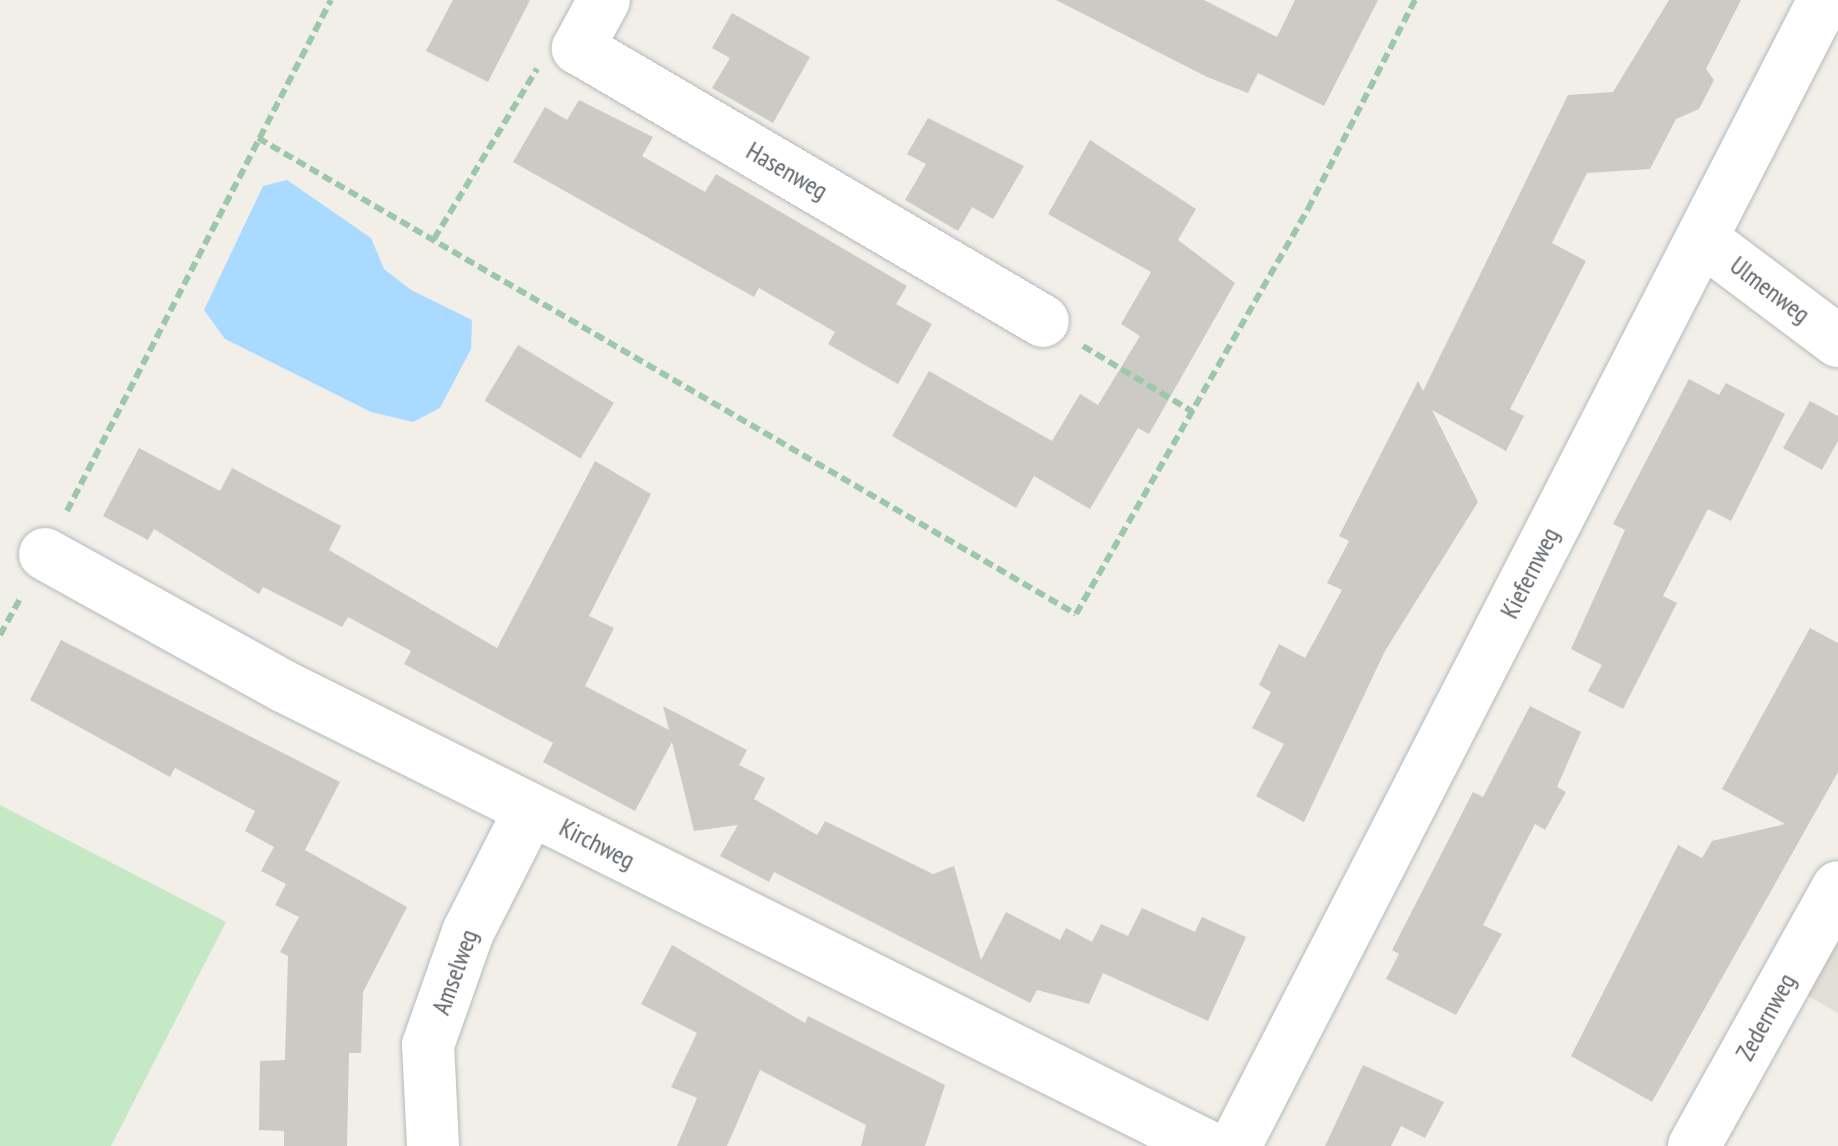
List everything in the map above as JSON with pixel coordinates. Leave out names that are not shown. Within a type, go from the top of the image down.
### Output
[{"type":"street","points":[[578,48],[604,0]]},
{"type":"street","name":"Kiefernweg","points":[[1235,1146],[1824,0]]},
{"type":"street","name":"Hasenweg","points":[[578,48],[1043,322]]},
{"type":"street","name":"Ulmenweg","points":[[1702,239],[1838,341]]},
{"type":"street","name":"Kirchweg","points":[[45,554],[1150,1134],[1207,1146]]},
{"type":"street","name":"Amselweg","points":[[432,1146],[428,1045],[468,932],[530,810]]},
{"type":"street","name":"Zedernweg","points":[[1694,1146],[1838,887]]},
{"type":"path","points":[[45,554],[331,0]]},
{"type":"path","points":[[258,138],[1076,614],[1193,412],[1415,0]]},
{"type":"path","points":[[434,238],[532,72],[578,48]]},
{"type":"path","points":[[1043,322],[1193,412]]},
{"type":"shaded area","points":[[1838,926],[1838,1013],[1801,992]]},
{"type":"green space","points":[[0,805],[226,922],[111,1146],[0,1146]]},
{"type":"water","points":[[287,180],[371,238],[384,269],[411,290],[472,320],[471,349],[440,408],[413,422],[371,412],[225,339],[204,310],[263,186]]},
{"type":"building","points":[[453,0],[530,0],[488,82],[426,51]]},
{"type":"building","points":[[1056,0],[1204,0],[1277,37],[1295,0],[1378,0],[1324,106],[1258,73],[1248,93],[1207,77]]},
{"type":"building","points":[[1669,0],[1741,0],[1706,69],[1714,80],[1699,109],[1676,119],[1650,169],[1587,173],[1552,243],[1586,261],[1510,409],[1524,416],[1506,451],[1432,410],[1478,502],[1385,651],[1304,822],[1256,796],[1284,744],[1252,728],[1271,692],[1259,685],[1279,644],[1305,658],[1342,590],[1327,583],[1349,541],[1339,536],[1418,381],[1423,391],[1568,95],[1613,92]]},
{"type":"building","points":[[732,13],[810,57],[773,123],[712,88],[730,58],[712,48]]},
{"type":"building","points":[[579,100],[653,137],[642,156],[705,192],[716,174],[907,286],[896,304],[932,324],[898,384],[828,344],[835,332],[759,288],[754,297],[513,162],[545,107],[567,120]]},
{"type":"building","points":[[928,118],[1024,166],[993,219],[972,207],[958,231],[905,200],[926,164],[907,154]]},
{"type":"building","points":[[1090,140],[1196,209],[1178,240],[1235,283],[1149,434],[1138,428],[1090,509],[1034,476],[1016,508],[892,436],[929,371],[1052,441],[1080,394],[1098,405],[1140,336],[1121,324],[1151,272],[1048,214]]},
{"type":"building","points":[[518,345],[614,403],[581,458],[485,401]]},
{"type":"building","points":[[1689,379],[1719,395],[1726,383],[1785,414],[1731,521],[1708,509],[1663,596],[1677,603],[1623,709],[1588,691],[1602,665],[1571,649],[1625,530],[1613,524]]},
{"type":"building","points":[[1810,401],[1838,416],[1838,441],[1822,470],[1783,448]]},
{"type":"building","points":[[139,448],[220,491],[232,468],[341,526],[329,550],[497,648],[595,461],[651,494],[589,616],[614,628],[585,686],[669,730],[663,706],[747,750],[739,765],[765,778],[754,799],[817,835],[825,821],[933,874],[954,866],[981,960],[1006,912],[1060,940],[1066,928],[1092,942],[1101,924],[1128,936],[1142,908],[1195,932],[1202,917],[1246,937],[1208,1021],[1103,973],[1089,1004],[1037,990],[1030,1003],[774,872],[769,882],[720,856],[738,825],[694,831],[672,742],[635,811],[543,762],[553,743],[404,664],[411,651],[348,617],[342,627],[263,587],[259,594],[154,529],[148,540],[103,516]]},
{"type":"building","points":[[1810,628],[1838,643],[1838,772],[1652,1102],[1571,1056],[1678,845],[1702,858],[1712,841],[1785,824],[1722,789]]},
{"type":"building","points":[[61,640],[340,782],[305,850],[407,907],[363,992],[361,1053],[349,1053],[347,1146],[284,1146],[284,1131],[259,1130],[260,1061],[285,1060],[288,956],[280,952],[299,917],[275,905],[286,884],[261,871],[274,847],[245,831],[255,811],[175,768],[170,777],[30,700]]},
{"type":"building","points":[[1530,706],[1581,732],[1557,787],[1566,792],[1545,830],[1535,824],[1483,925],[1502,934],[1456,1015],[1386,979],[1399,954],[1392,950],[1473,792],[1483,797]]},
{"type":"building","points":[[672,945],[805,1023],[808,1016],[945,1085],[925,1146],[861,1146],[866,1125],[760,1070],[727,1146],[677,1146],[697,1098],[671,1087],[697,1033],[641,1004]]},
{"type":"building","points":[[1363,1065],[1444,1102],[1425,1138],[1401,1126],[1391,1146],[1325,1146]]}]
